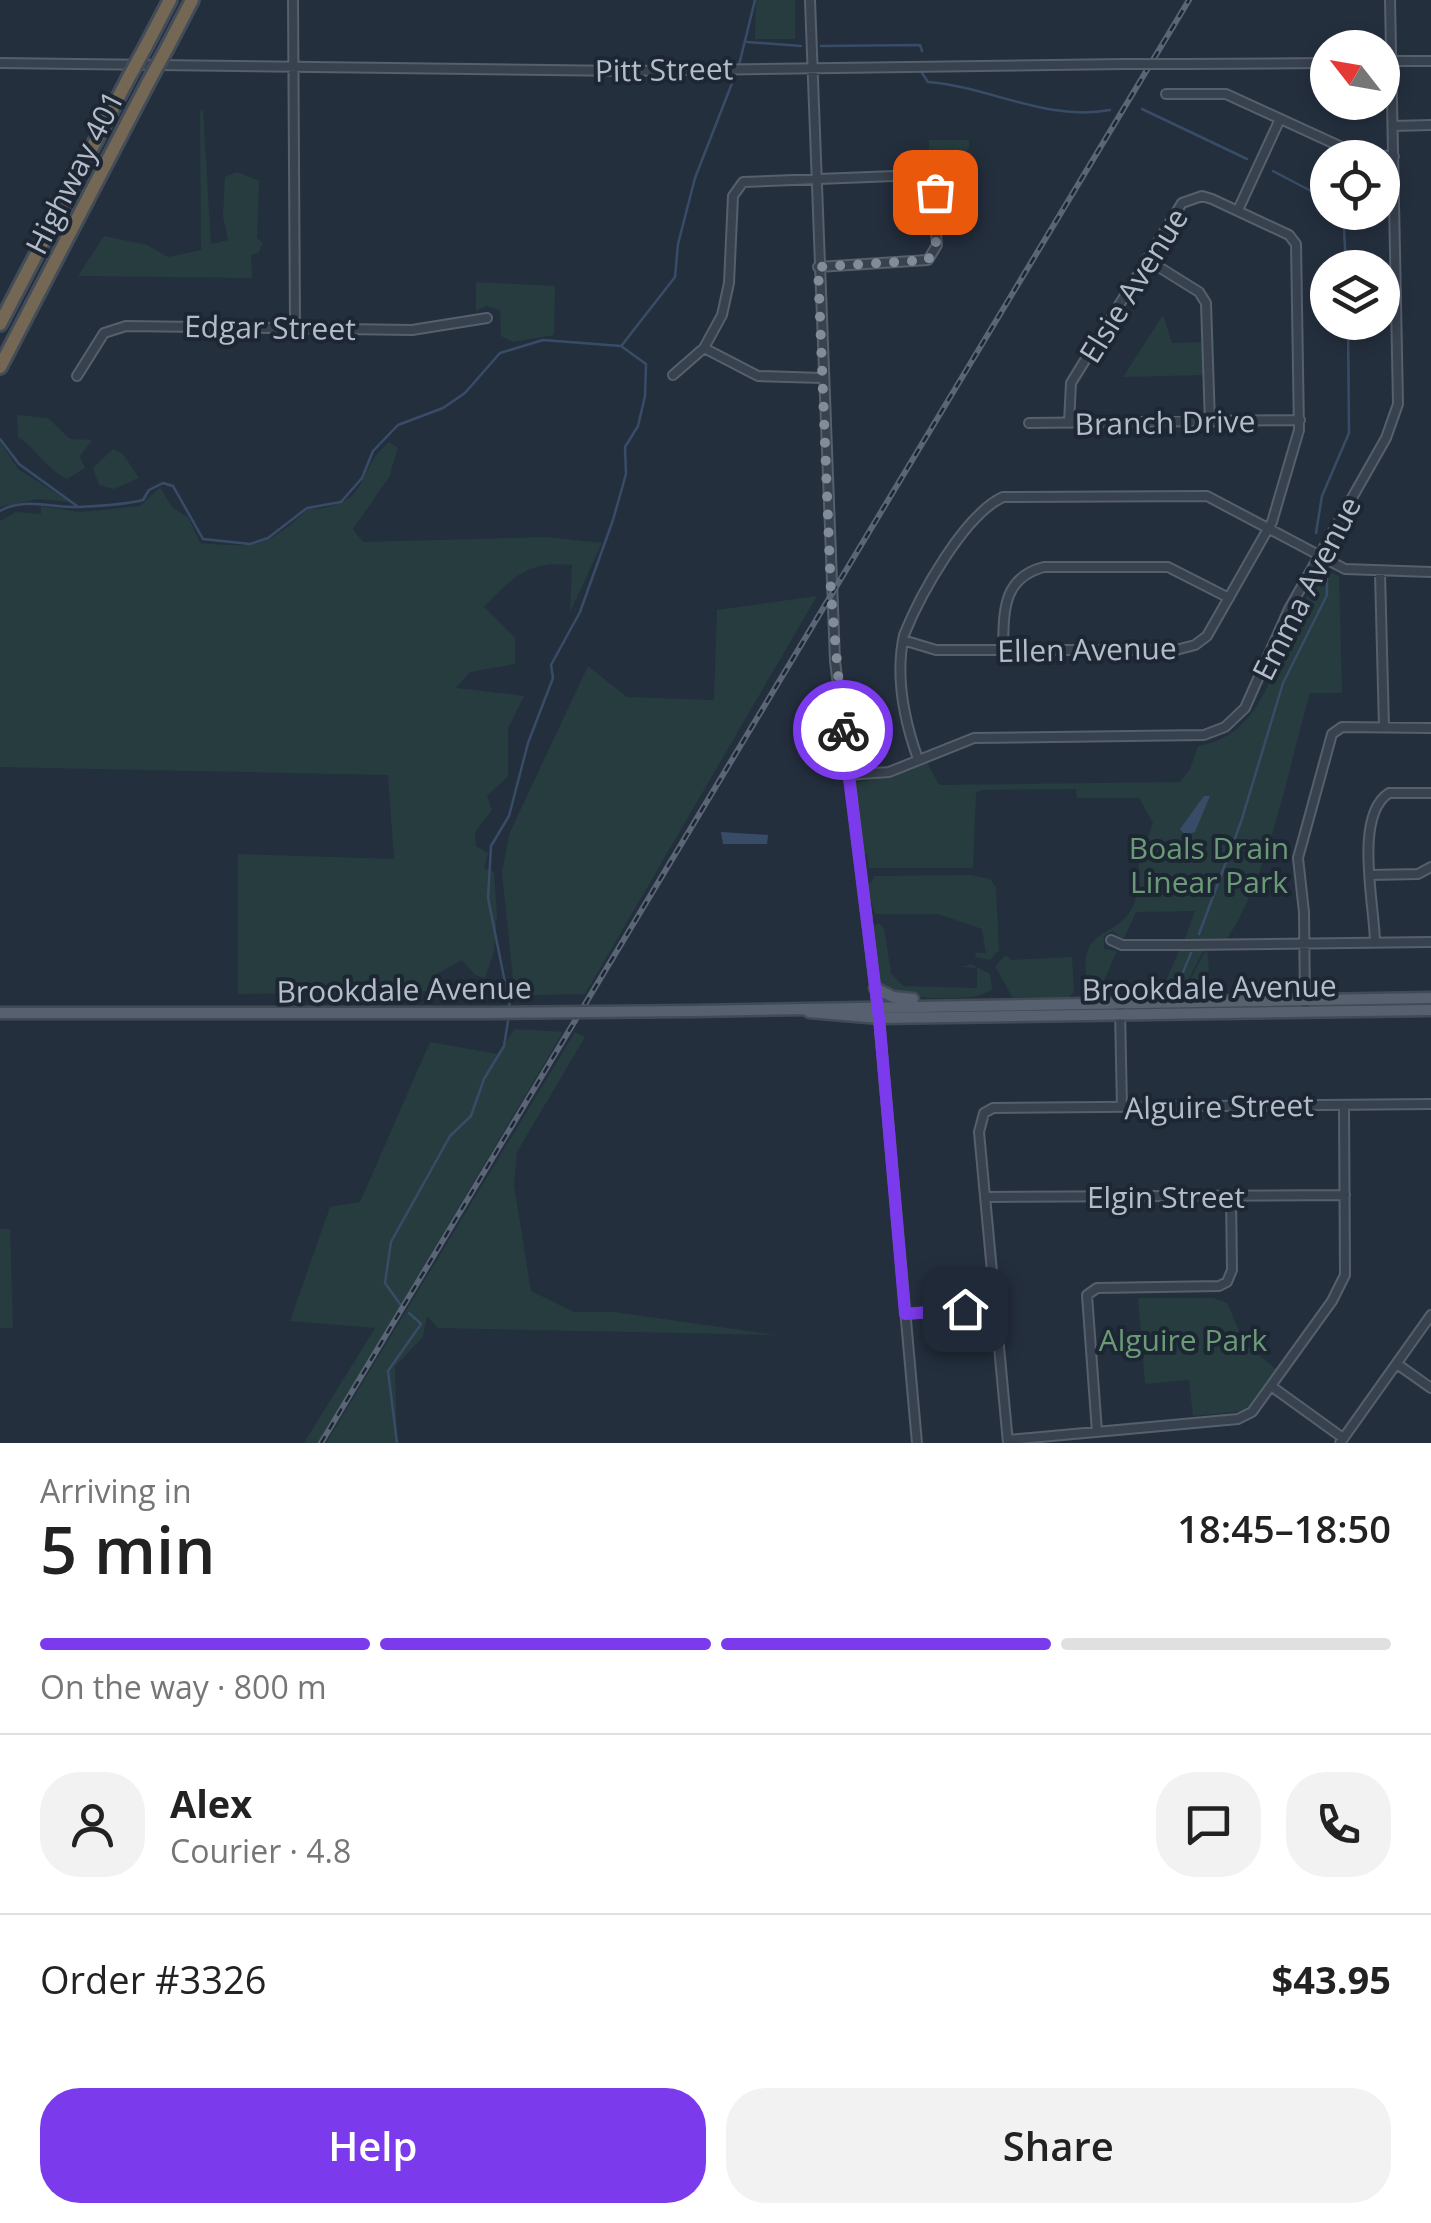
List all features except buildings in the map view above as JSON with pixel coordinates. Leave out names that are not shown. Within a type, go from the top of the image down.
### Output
[{"type":"highway","name":"Highway 401","points":[[0,324],[170,0]]},
{"type":"highway","name":"Highway 401","points":[[0,366],[192,0]]},
{"type":"main road","points":[[875,988],[893,997],[945,998],[958,1003]]},
{"type":"main road","name":"Brookdale Avenue","points":[[0,1013],[878,1012],[1431,998]]},
{"type":"main road","name":"Brookdale Avenue","points":[[878,1012],[958,1003],[1120,1007]]},
{"type":"main road","name":"Brookdale Avenue","points":[[1305,1004],[1431,1010]]},
{"type":"street","points":[[292,0],[296,325]]},
{"type":"street","points":[[810,0],[831,594],[848,776],[878,1012],[917,1443]]},
{"type":"street","name":"Emma Avenue","points":[[1389,30],[1390,0]]},
{"type":"street","points":[[1400,61],[1431,61]]},
{"type":"street","name":"Pitt Street","points":[[0,64],[746,68],[1310,63]]},
{"type":"street","points":[[1166,94],[1226,94],[1327,140]]},
{"type":"street","points":[[1238,210],[1280,119]]},
{"type":"street","name":"Emma Avenue","points":[[1392,120],[1393,140]]},
{"type":"street","points":[[1393,126],[1431,126]]},
{"type":"street","points":[[673,375],[704,348],[726,303],[733,196],[738,186],[751,179],[920,175],[932,183],[936,245],[928,260],[818,267]]},
{"type":"street","name":"Elsie Avenue","points":[[1069,423],[1073,380],[1177,208],[1188,199],[1202,196],[1238,210]]},
{"type":"street","name":"Ellen Avenue","points":[[902,640],[936,650],[1188,648],[1207,636],[1270,526],[1300,420],[1296,244],[1289,234],[1238,210]]},
{"type":"street","name":"Emma Avenue","points":[[848,776],[889,772],[974,738],[1190,736],[1218,730],[1248,704],[1289,609],[1386,438],[1398,404],[1395,230]]},
{"type":"street","points":[[1146,259],[1199,292],[1206,303],[1210,422]]},
{"type":"street","name":"Edgar Street","points":[[78,376],[97,342],[115,328],[296,325],[412,330],[487,318]]},
{"type":"street","points":[[704,348],[758,376],[822,378]]},
{"type":"street","name":"Branch Drive","points":[[1029,423],[1300,420]]},
{"type":"street","points":[[918,759],[903,705],[902,640],[966,527],[989,504],[1003,497],[1206,496],[1345,568],[1380,573],[1431,572]]},
{"type":"street","points":[[1003,650],[1004,608],[1010,590],[1028,572],[1044,567],[1164,567],[1185,572],[1228,598]]},
{"type":"street","points":[[1380,573],[1384,727]]},
{"type":"street","points":[[1305,1004],[1298,858],[1332,734],[1342,728],[1431,728]]},
{"type":"street","points":[[1375,942],[1366,852],[1382,797],[1431,793]]},
{"type":"street","points":[[1370,875],[1418,874],[1431,867]]},
{"type":"street","points":[[1111,940],[1122,945],[1431,942]]},
{"type":"street","points":[[1120,1007],[1122,1107]]},
{"type":"street","name":"Alguire Street","points":[[986,1197],[980,1121],[993,1108],[1431,1104]]},
{"type":"street","points":[[986,1197],[1008,1441],[1238,1419],[1252,1412],[1342,1282],[1346,1263],[1344,1105]]},
{"type":"street","name":"Elgin Street","points":[[986,1197],[1345,1195]]},
{"type":"street","points":[[1097,1432],[1087,1295],[1097,1288],[1223,1285],[1232,1270],[1231,1196]]},
{"type":"street","points":[[905,1314],[995,1307]]},
{"type":"street","points":[[1271,1386],[1341,1441],[1431,1315]]},
{"type":"street","points":[[1396,1364],[1431,1388]]},
{"type":"green space","points":[[756,0],[795,0],[795,39],[755,39]]},
{"type":"green space","points":[[203,109],[211,244],[228,240],[223,216],[225,177],[237,172],[259,181],[257,238],[263,243],[259,252],[251,255],[252,278],[78,276],[104,236],[147,245],[168,257],[201,250]]},
{"type":"green space","points":[[929,140],[969,140],[969,148],[934,177],[929,174]]},
{"type":"green space","points":[[476,282],[555,286],[554,335],[513,342],[501,336],[500,310],[486,306],[476,311]]},
{"type":"green space","points":[[1163,315],[1172,343],[1205,342],[1206,375],[1123,377]]},
{"type":"green space","points":[[17,415],[48,418],[70,439],[92,440],[80,456],[85,468],[67,479],[53,470],[18,437]]},
{"type":"green space","points":[[0,441],[18,469],[70,502],[38,499],[0,507]]},
{"type":"green space","points":[[389,442],[398,448],[389,477],[353,529],[363,542],[546,537],[602,543],[570,612],[572,565],[533,568],[494,596],[484,607],[515,638],[515,664],[470,672],[456,688],[524,696],[508,729],[508,776],[487,796],[492,810],[475,832],[476,846],[488,853],[484,868],[494,872],[494,951],[485,978],[475,975],[462,960],[437,974],[445,991],[238,994],[238,854],[394,859],[388,775],[0,767],[0,521],[16,512],[41,514],[41,506],[80,512],[140,506],[160,487],[172,507],[189,518],[200,543],[248,545],[270,538],[308,509],[343,502]]},
{"type":"green space","points":[[113,449],[123,454],[139,478],[114,489],[99,485],[93,468]]},
{"type":"green space","name":"Boals Drain Linear Park","points":[[1323,569],[1339,576],[1342,693],[1310,693],[1266,854],[1226,940],[1184,941],[1195,911],[1136,912],[1123,940],[1113,931],[1104,936],[1104,949],[1117,951],[1099,992],[1089,992],[1086,955],[1098,937],[1124,919],[1137,894],[1139,860],[1153,823],[1139,798],[1077,798],[1076,789],[982,790],[976,793],[973,868],[869,868],[867,855],[862,851],[854,783],[889,777],[931,758],[928,764],[939,785],[1180,782],[1190,769],[1198,746],[1220,740],[1251,714],[1272,677],[1296,616]]},
{"type":"green space","points":[[817,596],[585,994],[531,995],[514,989],[502,872],[510,832],[588,666],[627,697],[714,700],[717,610]]},
{"type":"green space","points":[[970,875],[990,879],[996,887],[999,950],[990,960],[975,957],[976,953],[986,953],[982,929],[938,914],[875,914],[866,883],[871,883],[874,876]]},
{"type":"green space","points":[[878,923],[884,928],[891,973],[903,986],[977,988],[977,968],[962,967],[971,964],[990,974],[992,989],[971,997],[938,998],[880,988],[872,928]]},
{"type":"green space","points":[[1180,948],[1205,948],[1182,991],[1161,992]]},
{"type":"green space","points":[[1207,948],[1209,969],[1199,992],[1183,993]]},
{"type":"green space","points":[[1006,955],[1011,960],[1072,957],[1074,992],[1069,997],[1012,997],[995,966]]},
{"type":"green space","points":[[515,1029],[563,1032],[318,1443],[304,1443],[375,1328],[290,1321],[330,1207],[360,1202],[430,1042],[497,1054]]},
{"type":"green space","points":[[575,1032],[585,1037],[517,1152],[514,1185],[531,1291],[574,1312],[614,1312],[776,1335],[438,1328],[427,1316],[423,1337],[395,1366],[397,1443],[326,1443]]},
{"type":"green space","points":[[0,1229],[10,1229],[13,1328],[0,1328]]},
{"type":"green space","name":"Alguire Park","points":[[1138,1298],[1213,1298],[1227,1303],[1245,1344],[1276,1369],[1245,1411],[1193,1416],[1189,1380],[1145,1384]]},
{"type":"water","points":[[1204,796],[1210,796],[1195,832],[1185,835],[1180,829]]},
{"type":"water","points":[[721,832],[768,835],[767,844],[723,844]]},
{"type":"waterway","points":[[739,65],[755,0]]},
{"type":"waterway","points":[[747,42],[801,46]]},
{"type":"waterway","points":[[821,46],[920,45],[922,51]]},
{"type":"waterway","points":[[622,345],[675,277],[678,244],[695,178],[736,73]]},
{"type":"waterway","points":[[922,73],[928,82],[1042,108],[1110,110]]},
{"type":"waterway","points":[[1142,109],[1247,159]]},
{"type":"waterway","points":[[1273,171],[1310,191]]},
{"type":"waterway","points":[[1344,230],[1345,250]]},
{"type":"waterway","points":[[0,511],[28,504],[79,507],[127,503],[143,500],[149,490],[163,483],[173,486],[203,539],[250,544],[268,538],[307,508],[341,502],[362,478],[373,451],[398,425],[443,408],[465,393],[500,353],[543,340],[621,346],[646,364],[645,396],[638,426],[625,447],[626,474],[613,520],[580,612],[551,665],[553,678],[528,743],[509,816],[491,846],[488,898],[510,1007]]},
{"type":"waterway","points":[[1316,533],[1322,496],[1349,433],[1348,340]]},
{"type":"waterway","points":[[0,439],[19,464],[77,506]]},
{"type":"waterway","points":[[1199,934],[1241,822],[1283,683],[1327,595],[1327,576]]},
{"type":"waterway","points":[[1177,987],[1191,953]]},
{"type":"waterway","points":[[400,1304],[385,1283],[391,1242],[450,1136],[471,1116],[484,1079],[504,1046],[509,1015]]},
{"type":"waterway","points":[[397,1443],[388,1371],[421,1324],[409,1313]]},
{"type":"railway","points":[[321,1443],[1189,0]]},
{"type":"way so far","points":[[843,730],[831,594],[818,267],[928,260],[936,245],[935,192]]},
{"type":"route","points":[[843,730],[879,1018],[905,1314],[965,1309]]}]
